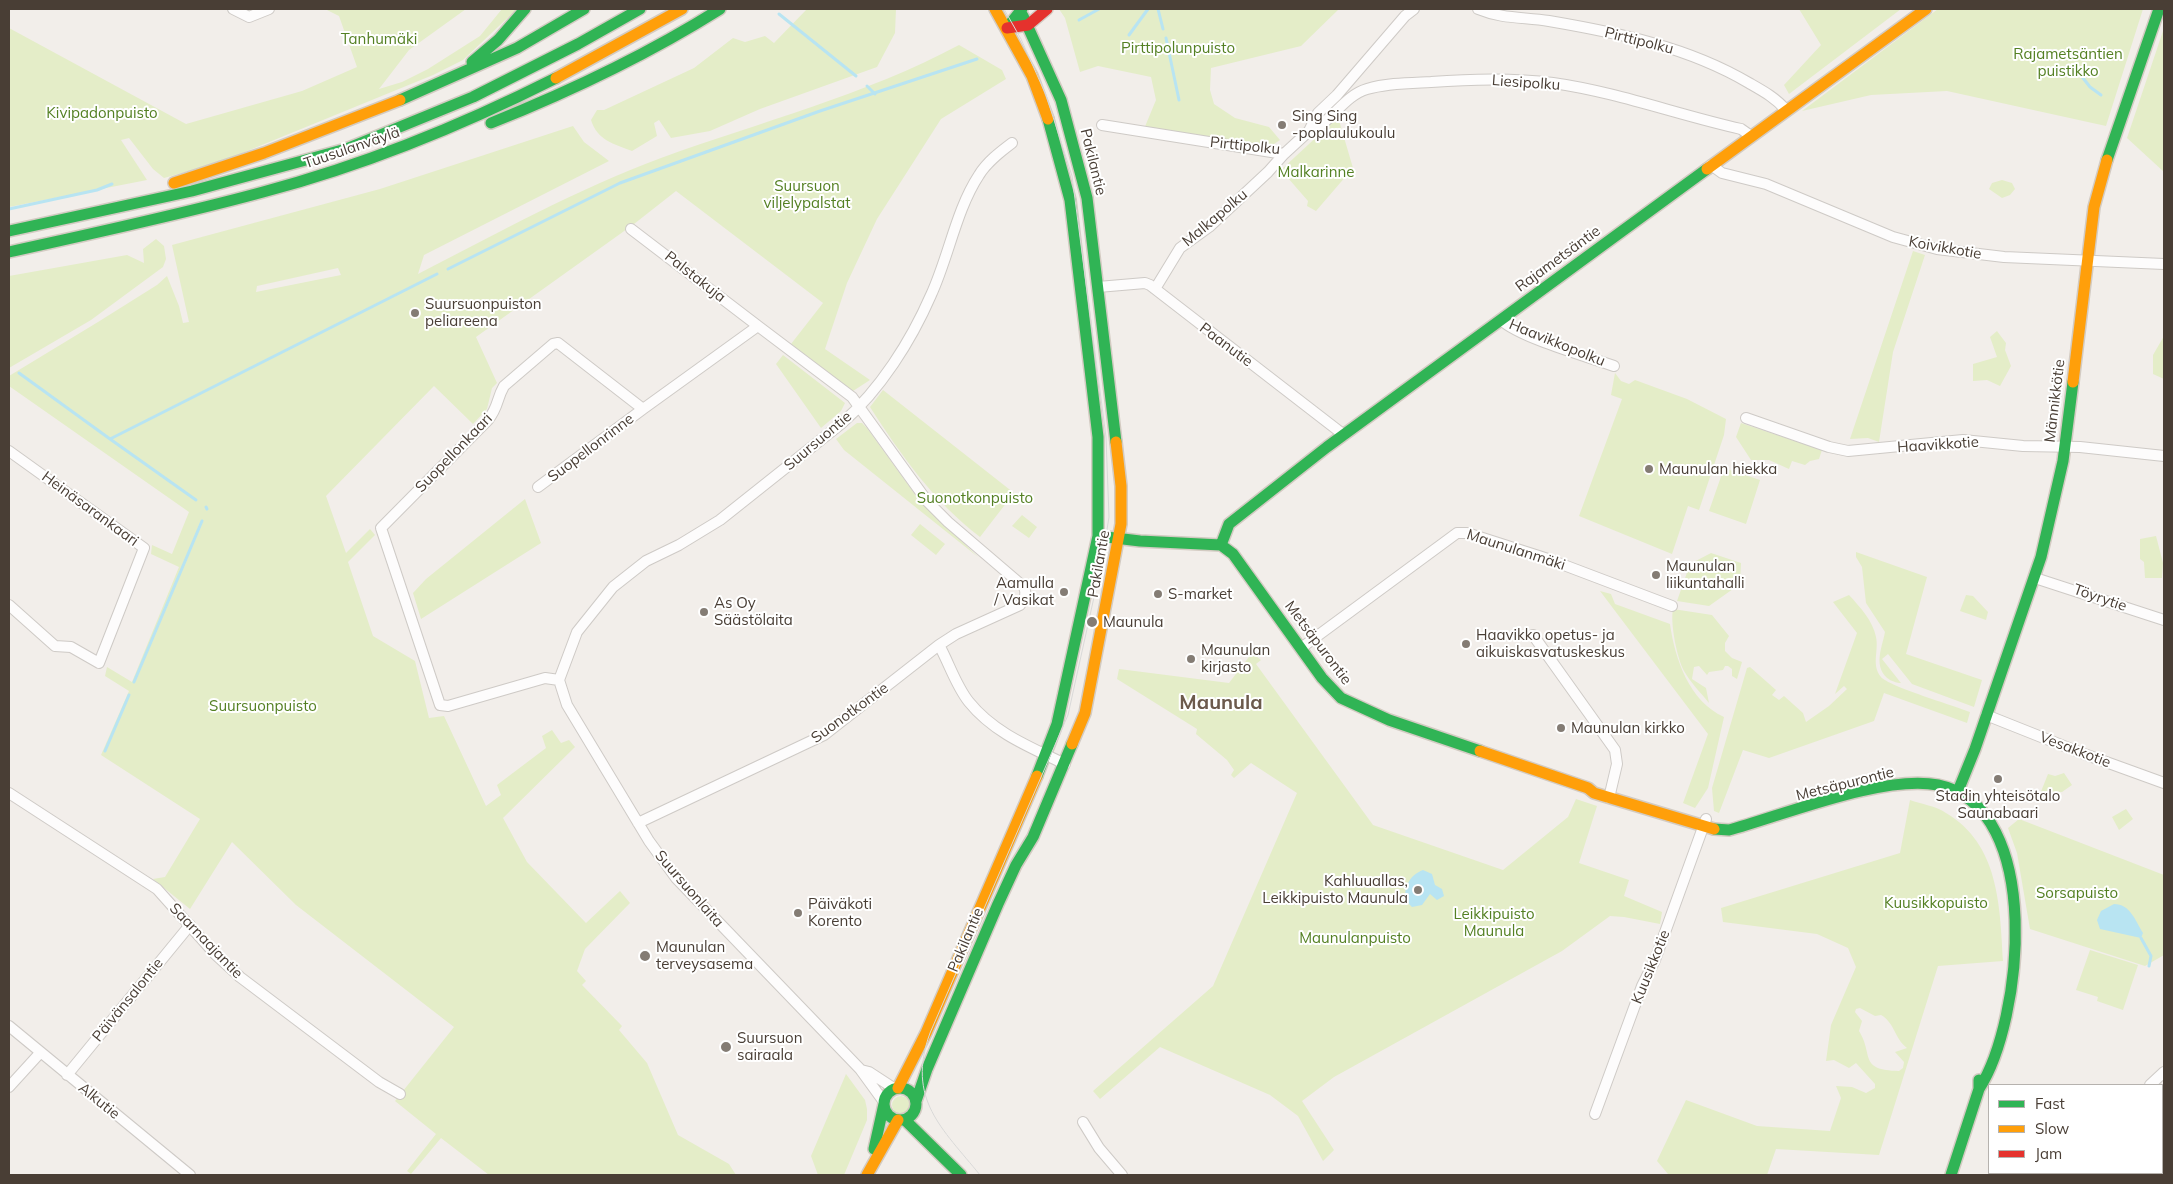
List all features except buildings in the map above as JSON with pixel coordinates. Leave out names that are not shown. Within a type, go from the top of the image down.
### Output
[{"type":"main road","points":[[431,88],[472,61],[498,40],[525,9]]},
{"type":"main road","points":[[37,225],[72,209],[186,180],[264,153],[431,88],[517,48],[584,9]]},
{"type":"main road","name":"Tuusulanväylä","points":[[9,231],[192,191],[346,149],[473,97],[578,44],[640,9]]},
{"type":"main road","name":"Tuusulanväylä","points":[[9,252],[206,207],[352,165],[483,115],[590,61],[682,9]]},
{"type":"main road","points":[[352,165],[426,147],[549,101],[626,64],[720,9]]},
{"type":"main road","name":"Pakilantie","points":[[896,1088],[926,1033],[1045,755],[1063,705],[1098,536],[1098,437],[1070,200],[1060,158],[1044,106],[1032,76],[995,9]]},
{"type":"main road","points":[[1007,28],[1020,9]]},
{"type":"main road","name":"Pakilantie","points":[[916,1105],[927,1069],[998,904],[1016,865],[1033,837],[1065,764],[1089,700],[1119,539],[1122,504],[1088,198],[1061,100],[1020,9]]},
{"type":"main road","points":[[1007,28],[1028,25],[1047,9]]},
{"type":"main road","name":"Rajametsäntie","points":[[1221,545],[1226,527],[1233,520],[1344,435],[1926,9]]},
{"type":"main road","name":"Männikkötie","points":[[1958,791],[2035,578],[2062,466],[2094,207],[2100,182],[2159,9]]},
{"type":"main road","points":[[1098,536],[1221,545]]},
{"type":"main road","name":"Metsäpurontie","points":[[1221,545],[1233,554],[1326,684],[1350,704],[1505,760],[1588,788],[1596,786],[1610,794],[1705,823],[1738,826],[1883,788],[1928,784],[1945,786],[1958,791],[1971,800],[1995,831],[2004,849],[2010,870],[2016,914],[2014,963],[2004,1013],[1998,1021],[1979,1079],[1979,1089],[1951,1175]]},
{"type":"main road","points":[[867,1175],[872,1161],[884,1103],[888,1093],[896,1088],[910,1091],[948,1160],[961,1175]]},
{"type":"main road","points":[[884,1103],[888,1114],[902,1120],[948,1160]]},
{"type":"main road","points":[[872,1161],[902,1120],[912,1116],[916,1105]]},
{"type":"street","points":[[233,9],[249,17],[269,9]]},
{"type":"street","name":"Pirttipolku","points":[[1102,125],[1284,154],[1309,131],[1318,113],[1337,95],[1405,16],[1414,9]]},
{"type":"street","name":"Pirttipolku","points":[[1478,9],[1497,16],[1547,21],[1618,35],[1689,54],[1732,73],[1778,100],[1786,110]]},
{"type":"street","name":"Liesipolku","points":[[1309,131],[1316,129],[1356,94],[1367,89],[1410,83],[1485,80],[1552,83],[1741,129],[1751,136]]},
{"type":"street","name":"Suursuontie","points":[[559,680],[577,632],[613,587],[646,561],[679,545],[720,520],[842,423],[859,406],[884,374],[921,316],[948,253],[967,198],[979,175],[990,161],[1012,143]]},
{"type":"street","name":"Malkapolku","points":[[1154,289],[1180,248],[1209,227],[1268,172],[1284,154]]},
{"type":"street","name":"Koivikkotie","points":[[1712,165],[1722,173],[1766,184],[1893,237],[1917,245],[1968,254],[2164,264]]},
{"type":"street","name":"Palstakuja","points":[[631,229],[758,326]]},
{"type":"street","name":"Paanutie","points":[[1098,287],[1145,283],[1344,435]]},
{"type":"street","name":"Haavikkopolku","points":[[1501,320],[1508,326],[1528,335],[1614,366]]},
{"type":"street","points":[[643,409],[758,326],[852,397],[859,406]]},
{"type":"street","name":"Suopellonkaari","points":[[559,680],[545,678],[448,706],[440,705],[381,528],[492,415],[497,409],[499,395],[504,386],[553,344],[558,343],[643,409]]},
{"type":"street","name":"Suonotkontie","points":[[638,824],[824,735],[939,645],[956,634],[1020,605],[1025,600],[1026,592],[1024,587],[948,522],[917,490],[859,406]]},
{"type":"street","name":"Suopellonrinne","points":[[538,487],[643,409]]},
{"type":"street","name":"Haavikkotie","points":[[1746,418],[1829,448],[1848,451],[1963,440],[2164,456]]},
{"type":"street","name":"Heinäsarankaari","points":[[9,450],[144,548],[99,663],[71,647],[55,646],[9,605]]},
{"type":"street","name":"Maunulanmäki","points":[[1301,648],[1457,532],[1467,533],[1548,559],[1672,606]]},
{"type":"street","name":"Töyrytie","points":[[2035,578],[2164,620]]},
{"type":"street","points":[[1533,635],[1615,750],[1617,764],[1610,794]]},
{"type":"street","points":[[939,645],[961,689],[972,706],[1010,738],[1065,764]]},
{"type":"street","name":"Suursuonlaita","points":[[559,680],[567,705],[660,858],[693,898],[860,1069],[884,1103]]},
{"type":"street","name":"Vesakkotie","points":[[1986,715],[2164,783]]},
{"type":"street","name":"Saarnaajantie","points":[[9,793],[157,889],[240,977],[379,1082],[400,1094]]},
{"type":"street","name":"Kuusikkotie","points":[[1595,1114],[1705,823]]},
{"type":"street","name":"Päivänsalontie","points":[[67,1075],[190,925]]},
{"type":"street","name":"Alkutie","points":[[9,1026],[190,1175]]},
{"type":"street","points":[[9,1087],[40,1053]]},
{"type":"street","name":"Suursuonlaita","points":[[860,1069],[869,1072],[896,1088]]},
{"type":"street","points":[[2151,1084],[2164,1072]]},
{"type":"street","points":[[1083,1122],[1099,1148],[1122,1175]]},
{"type":"green space","points":[[325,9],[466,9],[409,50],[379,89],[402,82],[428,69],[480,36],[502,9],[517,9],[463,60],[433,75],[218,163],[164,178],[153,169],[129,138],[121,140],[147,180],[9,207],[9,28],[186,124],[302,91],[357,67],[339,16]]},
{"type":"green space","points":[[807,9],[896,9],[895,33],[877,67],[760,109],[710,131],[671,138],[659,120],[654,123],[657,136],[632,151],[602,137],[594,127],[591,120],[597,110],[604,110],[694,68],[733,38],[745,42],[765,36],[774,43]]},
{"type":"green space","name":"Pirttipolunpuisto","points":[[1059,9],[1339,9],[1301,46],[1211,68],[1210,90],[1214,104],[1235,118],[1269,127],[1280,140],[1274,144],[1260,146],[1144,129],[1156,100],[1151,77],[1098,66],[1080,72],[1065,18]]},
{"type":"green space","points":[[1799,9],[1901,9],[1789,94],[1784,85],[1821,45]]},
{"type":"green space","name":"Rajametsäntien puistikko","points":[[1938,9],[2143,9],[2106,126],[1947,91],[1871,95],[1802,111]]},
{"type":"green space","points":[[2164,28],[2164,172],[2127,138]]},
{"type":"green space","name":"Suursuonpuisto","points":[[959,45],[1002,70],[1006,79],[941,119],[877,219],[847,283],[825,349],[870,380],[853,391],[791,344],[823,303],[676,191],[634,224],[476,337],[497,383],[492,388],[487,409],[473,424],[434,386],[326,496],[346,553],[370,529],[375,535],[348,562],[373,636],[415,661],[429,718],[444,716],[486,806],[501,795],[497,785],[546,748],[542,736],[552,730],[561,743],[569,740],[575,747],[503,818],[527,862],[586,923],[620,891],[630,903],[585,949],[577,971],[586,981],[582,985],[622,1026],[619,1030],[647,1063],[678,1135],[729,1164],[736,1175],[489,1175],[441,1138],[411,1174],[407,1171],[436,1134],[395,1101],[454,1027],[296,905],[232,842],[190,909],[153,879],[165,877],[200,819],[101,755],[129,691],[105,676],[107,667],[132,682],[179,567],[151,554],[152,545],[172,554],[189,512],[9,386],[9,376],[157,285],[167,276],[179,306],[183,323],[189,322],[172,245],[380,189],[573,126],[584,142],[609,161],[424,255],[418,274],[538,212],[630,170],[812,107],[924,63]],"holes":[[[338,268],[341,275],[256,292],[257,286]]]},
{"type":"green space","name":"Malkarinne","points":[[1338,117],[1353,168],[1316,211],[1307,206],[1308,201],[1281,170]]},
{"type":"green space","points":[[2002,180],[2012,183],[2015,189],[2010,195],[2002,198],[1989,189],[1992,183]]},
{"type":"green space","points":[[156,239],[164,246],[166,259],[163,267],[91,320],[9,368],[9,276],[127,255],[144,263],[143,249]]},
{"type":"green space","points":[[1913,251],[1925,255],[1893,352],[1879,442],[1868,438],[1850,439]]},
{"type":"green space","points":[[1997,331],[2006,343],[2005,350],[2011,366],[2000,386],[1987,380],[1973,381],[1973,364],[1997,357],[1990,337]]},
{"type":"green space","points":[[2164,336],[2164,379],[2153,374],[2153,355]]},
{"type":"green space","points":[[783,355],[845,403],[841,411],[821,428],[776,364]]},
{"type":"green space","name":"Maunulan hiekka","points":[[1615,373],[1621,381],[1629,384],[1635,380],[1687,399],[1726,419],[1724,435],[1699,510],[1688,506],[1672,554],[1579,516],[1622,399],[1611,395]]},
{"type":"green space","name":"Suonotkonpuisto","points":[[883,390],[1014,493],[980,537],[948,509],[919,477],[870,407]]},
{"type":"green space","name":"Suonotkonpuisto","points":[[857,423],[862,423],[867,428],[917,497],[978,557],[844,450],[836,439]]},
{"type":"green space","points":[[1741,423],[1822,450],[1819,459],[1810,461],[1805,465],[1792,461],[1789,469],[1769,460],[1751,460],[1736,437]]},
{"type":"green space","points":[[1724,468],[1760,480],[1746,524],[1709,511]]},
{"type":"green space","points":[[525,499],[541,543],[421,619],[413,593],[426,579]]},
{"type":"green space","points":[[1022,515],[1037,527],[1029,538],[1012,526]]},
{"type":"green space","points":[[920,524],[945,544],[936,555],[911,535]]},
{"type":"green space","points":[[2156,536],[2163,563],[2162,578],[2145,578],[2144,562],[2140,559],[2140,539]]},
{"type":"green space","points":[[1856,552],[1927,577],[1906,654],[1982,680],[1974,707],[1912,684],[1888,654],[1882,659],[1901,683],[1890,680],[1884,675],[1881,670],[1880,658],[1885,632],[1866,603],[1862,567],[1856,557]]},
{"type":"green space","points":[[1711,553],[1741,563],[1740,584],[1709,606],[1677,601],[1690,564]]},
{"type":"green space","points":[[1600,591],[1611,594],[1615,604],[1670,624],[1680,665],[1686,678],[1702,701],[1724,717],[1708,788],[1695,808],[1683,803],[1708,734]]},
{"type":"green space","points":[[1849,595],[1866,614],[1872,625],[1877,642],[1876,668],[1881,677],[1908,690],[1970,712],[1967,723],[1884,693],[1874,721],[1769,758],[1743,750],[1719,813],[1714,811],[1712,788],[1747,668],[1750,667],[1776,690],[1772,695],[1779,700],[1784,696],[1803,713],[1806,722],[1829,706],[1847,689],[1844,686],[1835,694],[1857,633],[1833,602]]},
{"type":"green space","points":[[1966,595],[1973,596],[1988,612],[1986,620],[1960,611]]},
{"type":"green space","points":[[1673,609],[1712,615],[1729,636],[1725,643],[1725,651],[1732,658],[1742,662],[1737,679],[1732,676],[1732,669],[1728,666],[1725,666],[1723,670],[1709,672],[1707,675],[1699,666],[1694,667],[1692,679],[1706,688],[1709,703],[1689,679],[1681,665],[1673,631]]},
{"type":"green space","name":"Maunulanpuisto","points":[[1252,653],[1261,660],[1256,664],[1373,825],[1503,870],[1568,817],[1576,799],[1597,806],[1579,863],[1629,880],[1624,896],[1662,912],[1660,924],[1610,916],[1562,951],[1334,1077],[1302,1101],[1334,1150],[1323,1161],[1298,1116],[1270,1095],[1160,1047],[1100,1099],[1093,1091],[1213,986],[1297,793],[1251,763],[1234,778],[1231,775],[1234,770],[1227,760],[1196,734],[1197,729],[1117,679],[1119,669],[1229,683]]},
{"type":"green space","points":[[2064,773],[2072,785],[2062,792],[2054,792],[2047,800],[2040,794],[2048,774],[2055,776]]},
{"type":"green space","name":"Kuusikkopuisto","points":[[1910,800],[1942,811],[1964,826],[1977,841],[1987,859],[1993,878],[1998,898],[2003,961],[1938,966],[1879,1155],[1776,1149],[1767,1175],[1668,1174],[1657,1161],[1686,1100],[1757,1126],[1830,1131],[1841,1098],[1836,1086],[1852,1087],[1866,1093],[1875,1088],[1875,1084],[1856,1063],[1849,1068],[1834,1060],[1826,1061],[1831,1025],[1856,967],[1848,948],[1817,934],[1723,922],[1721,908],[1900,853]],"holes":[[[1860,1008],[1875,1016],[1881,1015],[1886,1018],[1899,1040],[1907,1048],[1895,1052],[1904,1062],[1903,1068],[1899,1071],[1878,1068],[1869,1060],[1859,1031],[1862,1021],[1855,1012],[1856,1009]]]},
{"type":"green space","points":[[2126,809],[2133,819],[2119,830],[2112,817]]},
{"type":"green space","name":"Sorsapuisto","points":[[2019,819],[2164,875],[2164,955],[2145,966],[2030,929],[2017,853],[2008,828]]},
{"type":"green space","points":[[2090,950],[2138,965],[2123,1010],[2097,1001],[2098,997],[2076,990]]},
{"type":"green space","points":[[846,1074],[865,1100],[867,1120],[844,1175],[818,1175],[811,1156]]},
{"type":"green space","points":[[901,1096],[907,1099],[910,1105],[907,1111],[901,1114],[895,1111],[892,1105],[895,1099]]},
{"type":"water","name":"Kahluuallas, Leikkipuisto Maunula","points":[[1423,870],[1432,874],[1435,885],[1442,889],[1444,896],[1437,900],[1430,894],[1422,905],[1412,907],[1406,901],[1405,896],[1408,882],[1414,875]]},
{"type":"water","points":[[2114,904],[2124,907],[2132,914],[2143,933],[2141,938],[2100,929],[2097,920],[2101,911]]},
{"type":"waterway","points":[[1079,20],[1099,9]]},
{"type":"waterway","points":[[1129,35],[1148,9]]},
{"type":"waterway","points":[[1158,9],[1163,29]]},
{"type":"waterway","points":[[779,14],[856,76]]},
{"type":"waterway","points":[[1166,38],[1179,100]]},
{"type":"waterway","points":[[448,269],[620,183],[820,111],[977,59]]},
{"type":"waterway","points":[[2076,69],[2090,87],[2101,95]]},
{"type":"waterway","points":[[867,86],[875,94]]},
{"type":"waterway","points":[[9,209],[97,190],[112,184]]},
{"type":"waterway","points":[[19,373],[110,439],[437,274]]},
{"type":"waterway","points":[[110,439],[196,500]]},
{"type":"waterway","points":[[134,682],[202,521]]},
{"type":"waterway","points":[[105,751],[129,695]]},
{"type":"waterway","points":[[2141,938],[2151,956],[2149,966]]},
{"type":"tram line","points":[[980,1175],[941,1127],[932,1111],[925,1095],[922,1076],[924,1056],[930,1033],[1068,715],[1102,561],[1109,517],[1106,437],[1072,176],[1046,95],[1021,39],[1004,9]]},
{"type":"traffic: fast","points":[[472,62],[498,40],[525,9]]},
{"type":"traffic: fast","points":[[400,100],[517,48],[584,9]]},
{"type":"traffic: fast","points":[[9,231],[192,191],[346,149],[473,97],[578,44],[640,9]]},
{"type":"traffic: fast","points":[[491,123],[550,98],[637,57],[720,9]]},
{"type":"traffic: fast","points":[[1007,28],[1022,9]]},
{"type":"traffic: fast","points":[[2107,160],[2159,9]]},
{"type":"traffic: fast","points":[[1023,16],[1061,100],[1087,198],[1116,442]]},
{"type":"traffic: fast","points":[[9,252],[200,208],[263,192],[339,169],[449,128],[556,78]]},
{"type":"traffic: fast","points":[[1037,776],[1057,724],[1098,536],[1098,437],[1070,200],[1048,119]]},
{"type":"traffic: fast","points":[[1221,545],[1229,524],[1327,447],[1707,169]]},
{"type":"traffic: fast","points":[[1958,791],[1975,749],[2041,557],[2063,461],[2073,382]]},
{"type":"traffic: fast","points":[[1098,536],[1140,541],[1221,545],[1233,554],[1322,678],[1341,698],[1389,720],[1480,751]]},
{"type":"traffic: fast","points":[[916,1101],[927,1069],[998,904],[1016,865],[1033,837],[1072,744]]},
{"type":"traffic: fast","points":[[1714,829],[1729,830],[1834,798],[1890,785],[1916,783],[1938,785],[1972,802],[1996,832],[2010,873],[2015,920],[2014,969],[2006,1016],[1994,1057],[1979,1089]]},
{"type":"traffic: fast","points":[[1951,1175],[1979,1089],[1979,1080]]},
{"type":"traffic: fast","points":[[900,1088],[912,1092],[916,1104],[912,1116],[900,1120],[888,1116],[884,1104],[888,1092],[900,1088]]},
{"type":"traffic: fast","points":[[874,1149],[884,1104]]},
{"type":"traffic: fast","points":[[905,1120],[961,1175]]},
{"type":"traffic: slow","points":[[556,78],[682,9]]},
{"type":"traffic: slow","points":[[995,9],[1032,76],[1048,119]]},
{"type":"traffic: slow","points":[[1707,169],[1926,9]]},
{"type":"traffic: slow","points":[[174,183],[264,153],[400,100]]},
{"type":"traffic: slow","points":[[2073,382],[2094,207],[2107,160]]},
{"type":"traffic: slow","points":[[1072,744],[1085,713],[1121,524],[1121,486],[1116,442]]},
{"type":"traffic: slow","points":[[1480,751],[1588,788],[1594,793],[1714,829]]},
{"type":"traffic: slow","points":[[898,1088],[926,1033],[1037,776]]},
{"type":"traffic: slow","points":[[867,1175],[898,1120]]},
{"type":"traffic: jam","points":[[1007,28],[1028,25],[1047,9]]},
{"type":"place","name":"Sing Sing -poplaulukoulu","points":[[1282,125]]},
{"type":"place","name":"Suursuonpuiston peliareena","points":[[415,313]]},
{"type":"place","name":"Maunulan hiekka","points":[[1649,469]]},
{"type":"place","name":"Maunulan liikuntahalli","points":[[1656,575]]},
{"type":"place","name":"Aamulla / Vasikat","points":[[1064,592]]},
{"type":"place","name":"S-market","points":[[1158,594]]},
{"type":"place","name":"As Oy Säästölaita","points":[[704,612]]},
{"type":"place","name":"Maunula","points":[[1092,622]]},
{"type":"place","name":"Haavikko opetus- ja aikuiskasvatuskeskus","points":[[1466,644]]},
{"type":"place","name":"Maunulan kirjasto","points":[[1191,659]]},
{"type":"place","name":"Maunulan kirkko","points":[[1561,728]]},
{"type":"place","name":"Stadin yhteisötalo Saunabaari","points":[[1998,779]]},
{"type":"place","name":"Kahluuallas, Leikkipuisto Maunula","points":[[1418,890]]},
{"type":"place","name":"Päiväkoti Korento","points":[[798,913]]},
{"type":"place","name":"Maunulan terveysasema","points":[[645,956]]},
{"type":"place","name":"Suursuon sairaala","points":[[726,1047]]},
{"type":"district","name":"Maunula","points":[[1221,703]]},
{"type":"park label","name":"Tanhumäki","points":[[379,39]]},
{"type":"park label","name":"Kivipadonpuisto","points":[[102,113]]},
{"type":"park label","name":"Suursuon viljelypalstat","points":[[807,194]]},
{"type":"park label","name":"Leikkipuisto Maunula","points":[[1494,922]]}]
